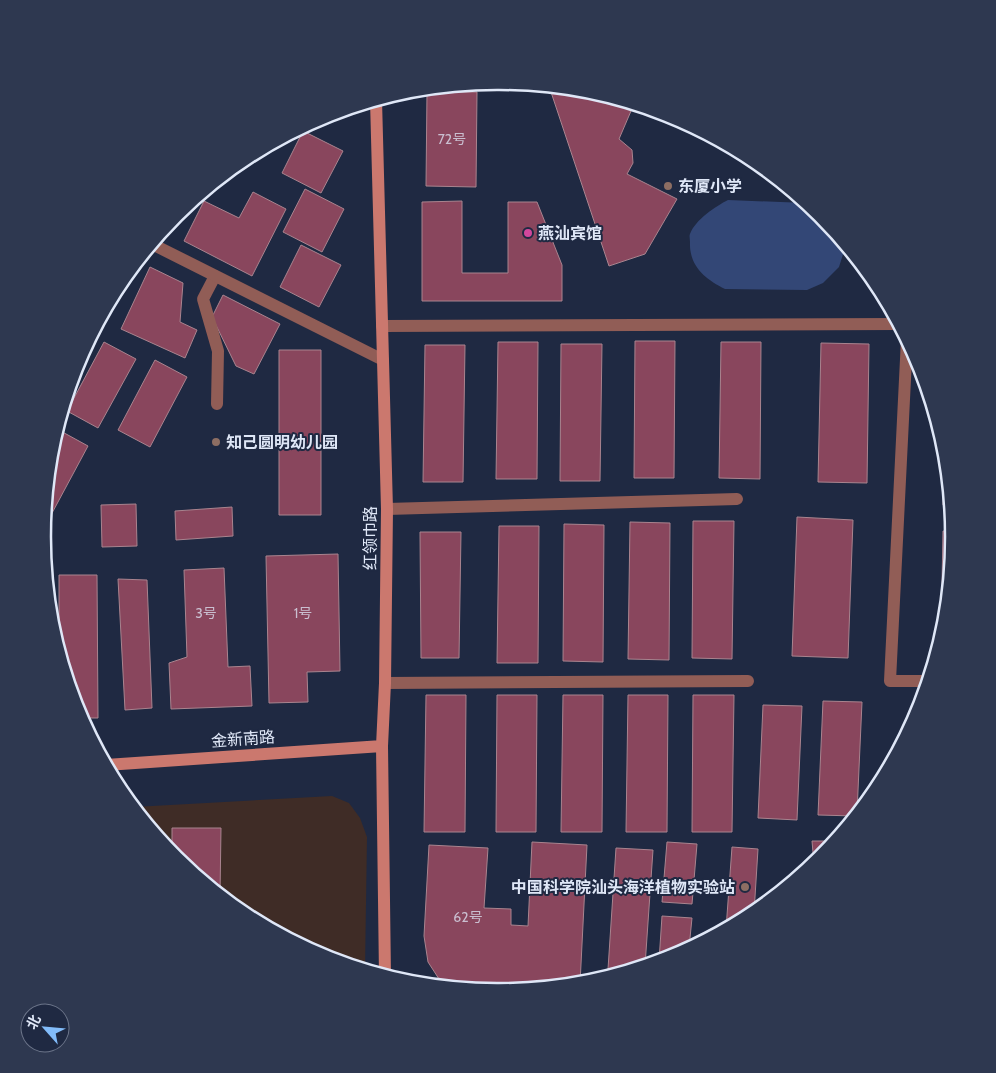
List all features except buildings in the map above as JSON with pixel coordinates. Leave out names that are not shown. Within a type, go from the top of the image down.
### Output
[{"type":"street","name":"红领巾路","points":[[376,107],[387,508],[385,682],[382,746],[385,969]]},
{"type":"street","points":[[158,247],[383,360]]},
{"type":"street","points":[[215,276],[203,299],[218,351],[217,404]]},
{"type":"street","points":[[382,326],[891,324]]},
{"type":"street","points":[[906,355],[890,682],[921,681]]},
{"type":"street","points":[[387,508],[737,499]]},
{"type":"street","points":[[385,682],[748,681]]},
{"type":"street","name":"金新南路","points":[[114,764],[382,746]]},
{"type":"shaded area","points":[[728,200],[795,203],[843,254],[839,267],[823,283],[807,290],[725,289],[711,281],[700,271],[695,265],[690,250],[690,236],[693,229],[712,210]]},
{"type":"shaded area","points":[[332,796],[349,803],[360,818],[367,837],[365,963],[300,937],[250,908],[203,872],[162,831],[143,807]]},
{"type":"place","name":"东厦小学","points":[[668,186]]},
{"type":"place","name":"燕汕宾馆","points":[[528,233]]},
{"type":"place","name":"知己圆明幼儿园","points":[[216,442]]},
{"type":"place","name":"中国科学院汕头海洋植物实验站","points":[[745,887]]}]
